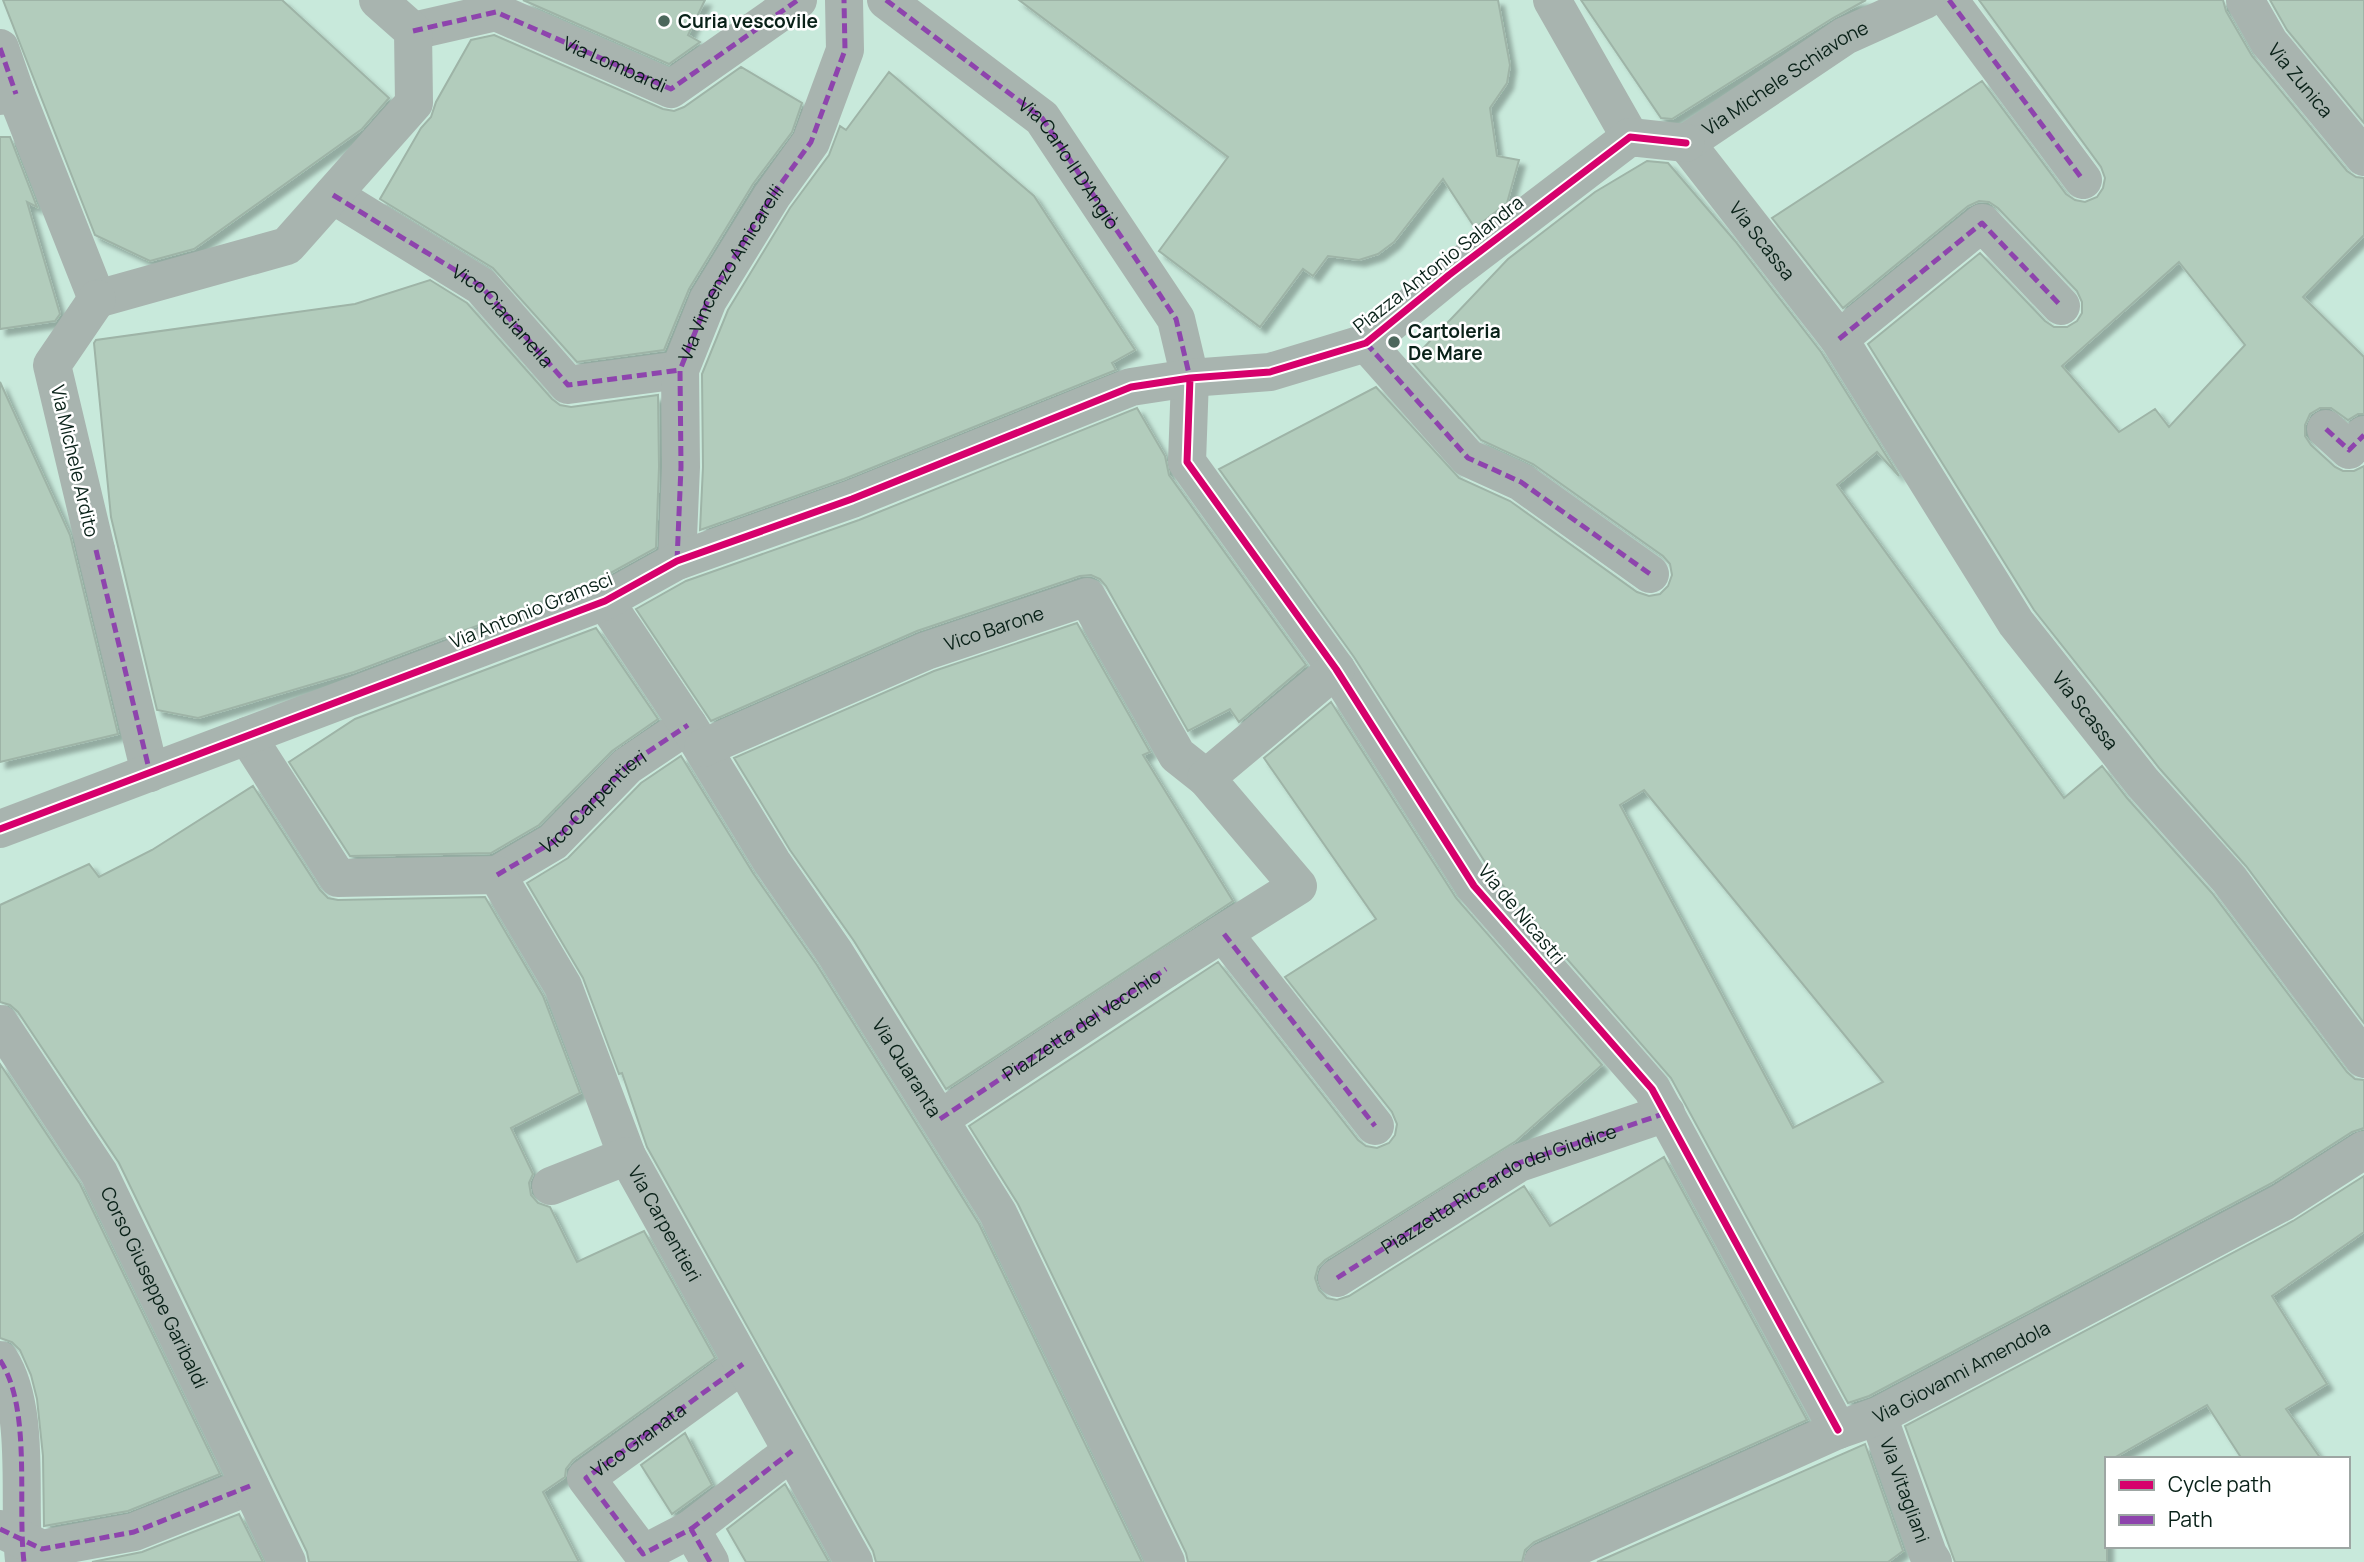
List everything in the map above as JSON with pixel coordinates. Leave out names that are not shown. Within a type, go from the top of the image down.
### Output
[{"type":"street","points":[[0,48],[8,95],[97,299],[287,246],[414,103],[413,31],[378,0]]},
{"type":"street","name":"Via Lombardi","points":[[413,31],[496,12],[671,89],[798,0]]},
{"type":"street","name":"VIa Vincenzo Amicarelli","points":[[677,562],[681,467],[680,370],[708,300],[772,196],[811,142],[845,50],[845,0]]},
{"type":"street","name":"Via Carlo II D'Angiò","points":[[886,0],[1042,118],[1176,319],[1190,379]]},
{"type":"street","points":[[1552,0],[1630,137],[1686,143]]},
{"type":"street","name":"Via Michele Schiavone","points":[[1686,143],[1844,36],[1925,0]]},
{"type":"street","points":[[1948,0],[2083,180]]},
{"type":"street","name":"Via Zunica","points":[[2245,0],[2269,42],[2364,157]]},
{"type":"street","name":"Piazza Antonio Salandra","points":[[1190,379],[1270,372],[1366,343],[1449,275],[1630,137]]},
{"type":"street","name":"Via Scassa","points":[[1686,143],[1839,339],[2016,623],[2143,783],[2229,879],[2364,1059]]},
{"type":"street","name":"Vico Ciacianella","points":[[333,195],[481,286],[568,385],[680,370]]},
{"type":"street","points":[[1839,339],[1982,223],[2061,306]]},
{"type":"street","name":"Via Michele Ardito","points":[[97,299],[52,365],[150,773]]},
{"type":"street","name":"Piazza Antonio Salandra","points":[[1366,343],[1468,457],[1521,482],[1650,574]]},
{"type":"street","name":"Via Antonio Gramsci","points":[[0,829],[605,601],[677,562],[852,499],[1131,387],[1190,379]]},
{"type":"street","name":"Via de Nicastri","points":[[1190,379],[1187,462],[1336,669],[1474,886],[1652,1089],[1838,1430]]},
{"type":"street","points":[[2326,429],[2349,450],[2364,435]]},
{"type":"street","name":"Vico Barone","points":[[696,736],[926,650],[1087,597],[1177,755],[1206,778]]},
{"type":"street","name":"Via Quaranta","points":[[605,601],[696,736],[772,862],[835,953],[998,1213],[1166,1562]]},
{"type":"street","points":[[1206,778],[1336,669]]},
{"type":"street","points":[[247,736],[338,878],[497,875]]},
{"type":"street","name":"Vico Carpentieri","points":[[497,875],[553,842],[627,766],[696,736]]},
{"type":"street","name":"Piazzetta del Vecchio","points":[[940,1119],[1166,969],[1298,886],[1206,778]]},
{"type":"street","name":"Via Carpentieri","points":[[497,875],[563,986],[627,1156],[854,1562]]},
{"type":"street","points":[[1224,934],[1375,1126]]},
{"type":"street","name":"Corso Giuseppe Garibaldi","points":[[0,1024],[99,1173],[287,1562]]},
{"type":"street","name":"Piazzetta Riccardo del Giudice","points":[[1337,1278],[1519,1163],[1666,1113]]},
{"type":"street","name":"Via Giovanni Amendola","points":[[1543,1562],[1838,1430],[1878,1416],[2283,1202],[2364,1150]]},
{"type":"street","points":[[551,1185],[627,1156]]},
{"type":"street","points":[[0,1360],[8,1373],[20,1428],[15,1544],[42,1549],[134,1532],[250,1486]]},
{"type":"street","name":"Vico Granata","points":[[743,1364],[586,1478],[643,1554],[691,1529],[792,1451]]},
{"type":"street","name":"Via Vitagliani","points":[[1878,1416],[1926,1559]]},
{"type":"street","points":[[691,1529],[710,1562]]},
{"type":"building","points":[[3,0],[282,0],[389,98],[362,129],[194,249],[150,261],[95,235]]},
{"type":"building","points":[[523,0],[705,0],[688,35],[700,42],[669,64]]},
{"type":"building","points":[[1019,0],[1498,0],[1510,65],[1507,83],[1490,108],[1497,156],[1519,160],[1507,203],[1475,228],[1443,179],[1394,242],[1378,254],[1359,260],[1328,256],[1313,276],[1303,269],[1260,327],[1159,251],[1228,157]]},
{"type":"building","points":[[1581,0],[1866,0],[1672,119],[1661,118]]},
{"type":"building","points":[[1979,0],[2223,0],[2226,11],[2252,56],[2347,171],[2356,177],[2364,178],[2364,235],[2303,297],[2364,357],[2364,414],[2358,414],[2348,420],[2331,408],[2320,408],[2310,414],[2305,425],[2305,436],[2335,467],[2343,471],[2354,471],[2364,466],[2364,1023],[2246,866],[2160,769],[2034,610],[1868,344],[1980,253],[2045,321],[2054,327],[2067,327],[2077,321],[2082,313],[2082,302],[2077,291],[1998,208],[1989,202],[1979,201],[1968,206],[1843,308],[1772,218],[1982,81],[2066,194],[2085,202],[2097,197],[2105,178],[2101,167]],"holes":[[[2179,262],[2245,345],[2169,427],[2155,409],[2119,432],[2062,366]]]},
{"type":"building","points":[[2270,0],[2364,0],[2364,123],[2287,30]]},
{"type":"building","points":[[494,35],[663,109],[674,111],[684,107],[741,67],[802,103],[792,132],[753,184],[689,289],[664,350],[577,362],[493,268],[380,199],[421,128],[431,117],[436,102],[471,40]]},
{"type":"building","points":[[889,72],[1034,196],[1135,350],[1112,363],[1116,370],[844,479],[700,530],[703,467],[702,374],[728,310],[790,208],[829,155],[840,126],[846,130]]},
{"type":"building","points":[[0,137],[10,137],[37,207],[27,202],[60,314],[55,321],[0,329]]},
{"type":"building","points":[[1647,161],[1668,163],[1735,241],[1821,352],[1899,476],[1877,452],[1837,485],[2064,798],[2102,766],[2212,893],[2347,1072],[2355,1079],[2364,1080],[2364,1128],[2352,1132],[2272,1183],[1869,1396],[1848,1403],[1671,1078],[1492,873],[1354,657],[1219,469],[1376,387],[1459,478],[1510,501],[1637,592],[1649,596],[1660,594],[1668,586],[1672,575],[1670,564],[1663,556],[1533,464],[1481,440],[1411,361],[1508,259],[1595,192]],"holes":[[[1644,790],[1883,1082],[1793,1128],[1620,805]]]},
{"type":"building","points":[[430,280],[467,303],[560,405],[571,407],[658,395],[656,548],[596,581],[354,672],[198,718],[157,710],[111,517],[94,343],[96,340],[355,304]]},
{"type":"building","points":[[0,382],[70,535],[118,734],[0,762]]},
{"type":"building","points":[[1137,408],[1165,456],[1169,475],[1306,665],[1239,722],[1230,709],[1188,731],[1106,586],[1091,575],[1080,576],[917,631],[711,721],[636,609],[686,581],[859,520]]},
{"type":"building","points":[[1077,623],[1150,752],[1143,755],[1233,901],[946,1089],[854,941],[790,850],[734,758],[934,671]]},
{"type":"building","points":[[596,628],[658,719],[612,751],[539,825],[491,853],[350,856],[289,762],[355,719]]},
{"type":"building","points":[[1331,702],[1456,898],[1602,1065],[1516,1141],[1325,1260],[1318,1267],[1315,1278],[1319,1290],[1327,1298],[1337,1300],[1349,1296],[1524,1186],[1550,1226],[1664,1157],[1807,1420],[1534,1542],[1525,1550],[1522,1562],[1188,1562],[1018,1204],[969,1126],[1218,962],[1358,1140],[1366,1146],[1377,1148],[1389,1143],[1395,1135],[1397,1124],[1392,1112],[1285,977],[1376,919],[1264,758]]},
{"type":"building","points":[[681,756],[753,873],[817,965],[979,1224],[1142,1562],[876,1562],[873,1551],[647,1147],[622,1073],[619,1074],[583,978],[527,883],[568,858],[641,783]]},
{"type":"building","points":[[253,786],[320,890],[328,898],[485,897],[543,996],[580,1093],[511,1128],[533,1174],[529,1183],[531,1195],[538,1203],[550,1207],[577,1262],[644,1231],[715,1358],[573,1460],[566,1469],[565,1477],[543,1492],[579,1562],[309,1562],[307,1552],[119,1163],[18,1012],[10,1005],[0,1002],[0,905],[89,864],[99,877],[152,850]]},
{"type":"building","points":[[0,1064],[80,1184],[220,1474],[128,1511],[44,1526],[43,1456],[37,1399],[31,1375],[20,1350],[12,1342],[0,1338]]},
{"type":"building","points":[[2364,1176],[2364,1232],[2272,1296],[2327,1384],[2286,1409],[2320,1457],[2241,1457],[2207,1405],[2116,1457],[2105,1457],[2107,1562],[1955,1562],[1905,1426],[2293,1221]]},
{"type":"building","points":[[685,1433],[712,1485],[672,1514],[641,1465]]},
{"type":"building","points":[[1865,1444],[1903,1551],[1888,1562],[1597,1562]]},
{"type":"building","points":[[785,1484],[829,1562],[746,1562],[727,1529]]},
{"type":"building","points":[[239,1514],[263,1562],[92,1562],[142,1552]]},
{"type":"marked path","points":[[413,31],[496,12],[671,89],[798,0]]},
{"type":"marked path","points":[[677,561],[681,467],[680,370],[708,300],[772,196],[811,142],[845,50],[844,0]]},
{"type":"marked path","points":[[886,0],[1042,118],[1176,319],[1190,378]]},
{"type":"marked path","points":[[1949,0],[2083,180]]},
{"type":"marked path","points":[[0,48],[16,94]]},
{"type":"marked path","points":[[333,195],[481,286],[568,385],[680,370]]},
{"type":"marked path","points":[[1839,339],[1982,223],[2061,306]]},
{"type":"marked path","points":[[1366,343],[1468,458],[1521,482],[1650,574]]},
{"type":"marked path","points":[[2326,429],[2349,450],[2364,435]]},
{"type":"marked path","points":[[96,550],[150,773]]},
{"type":"marked path","points":[[497,875],[553,842],[627,766],[688,725]]},
{"type":"marked path","points":[[1224,934],[1375,1126]]},
{"type":"marked path","points":[[940,1119],[1166,969]]},
{"type":"marked path","points":[[1337,1278],[1519,1163],[1666,1113]]},
{"type":"marked path","points":[[0,1360],[10,1380],[20,1430],[24,1562]]},
{"type":"marked path","points":[[710,1562],[691,1529],[643,1554],[586,1478],[743,1364]]},
{"type":"marked path","points":[[691,1529],[792,1451]]},
{"type":"marked path","points":[[0,1529],[42,1549],[134,1532],[250,1486]]},
{"type":"cycle path","points":[[0,829],[605,601],[677,561],[852,499],[1131,387],[1190,378],[1270,372],[1366,343],[1449,275],[1630,137],[1686,143]]},
{"type":"cycle path","points":[[1190,378],[1187,462],[1336,669],[1474,886],[1652,1089],[1838,1430]]},
{"type":"place","name":"Curia vescovile","points":[[664,21]]},
{"type":"place","name":"Cartoleria De Mare","points":[[1394,342]]}]
